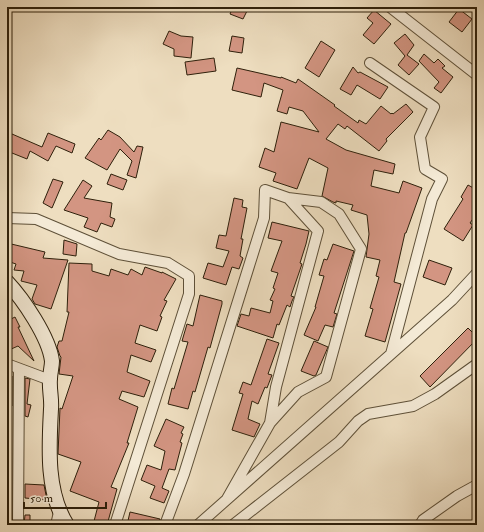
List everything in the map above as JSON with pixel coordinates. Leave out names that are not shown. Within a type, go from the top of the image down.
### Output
[{"type":"street","points":[[390,7],[477,75]]},
{"type":"street","points":[[370,63],[434,107],[420,137],[425,169],[442,179],[432,199],[391,354]]},
{"type":"street","points":[[165,525],[184,474],[264,218],[265,190],[288,198],[321,202],[339,214],[361,248],[326,378],[298,392],[270,423],[227,499]]},
{"type":"street","points":[[270,423],[276,387],[318,231],[288,198]]},
{"type":"street","points":[[7,218],[36,219],[119,254],[168,263],[189,276],[188,294],[115,525]]},
{"type":"street","points":[[198,525],[452,300],[477,273]]},
{"type":"street","points":[[7,282],[36,322],[48,346],[52,361],[50,380],[51,408],[49,452],[52,484],[58,519],[67,525]]},
{"type":"street","points":[[7,364],[50,380]]},
{"type":"street","points":[[233,525],[339,442],[358,421],[368,414],[413,406],[435,394],[477,364]]},
{"type":"street","points":[[18,525],[19,369]]},
{"type":"street","points":[[420,525],[423,520],[434,512],[457,496],[477,485]]},
{"type":"building","points":[[233,7],[243,7],[248,9],[243,19],[230,14]]},
{"type":"building","points":[[459,9],[472,19],[462,32],[449,22]]},
{"type":"building","points":[[374,10],[391,24],[374,44],[363,35],[373,23],[367,18]]},
{"type":"building","points":[[169,31],[181,36],[193,37],[191,58],[174,56],[174,49],[163,44]]},
{"type":"building","points":[[405,34],[414,45],[407,55],[419,64],[409,75],[398,65],[405,56],[394,43]]},
{"type":"building","points":[[232,36],[244,38],[242,53],[229,51]]},
{"type":"building","points":[[321,41],[335,50],[319,77],[305,68]]},
{"type":"building","points":[[424,54],[434,63],[438,59],[445,66],[442,68],[453,77],[441,93],[434,88],[439,82],[419,61]]},
{"type":"building","points":[[214,58],[216,71],[187,75],[185,62]]},
{"type":"building","points":[[353,67],[358,73],[360,72],[388,87],[380,99],[357,85],[351,95],[340,89]]},
{"type":"building","points":[[237,68],[281,77],[296,83],[298,79],[358,123],[359,120],[366,124],[381,106],[393,114],[406,104],[413,112],[386,139],[387,141],[379,151],[347,126],[345,129],[338,124],[326,139],[346,150],[395,164],[393,174],[374,170],[371,186],[399,193],[403,181],[422,188],[405,233],[394,282],[401,284],[385,342],[365,336],[373,309],[370,308],[379,277],[376,276],[380,260],[366,257],[369,234],[367,215],[351,210],[353,205],[336,201],[336,203],[322,196],[328,168],[309,158],[297,189],[273,181],[276,173],[259,167],[265,148],[274,152],[281,122],[319,132],[303,111],[289,107],[287,114],[277,111],[283,90],[264,83],[261,97],[232,90]]},
{"type":"building","points":[[108,130],[120,137],[134,152],[137,146],[143,147],[136,178],[127,175],[132,161],[120,149],[107,170],[85,158],[99,138],[101,140]]},
{"type":"building","points":[[48,133],[75,144],[72,153],[56,146],[48,161],[30,151],[27,159],[7,151],[7,135],[10,136],[12,134],[42,147]]},
{"type":"building","points":[[111,174],[127,180],[123,190],[107,184]]},
{"type":"building","points":[[53,179],[63,182],[52,208],[43,203]]},
{"type":"building","points":[[83,180],[92,186],[84,198],[112,203],[110,217],[115,219],[112,227],[101,223],[97,232],[84,227],[88,218],[64,210]]},
{"type":"building","points":[[468,185],[477,190],[477,213],[470,223],[473,225],[463,241],[444,229],[463,199],[461,197]]},
{"type":"building","points":[[234,198],[243,200],[242,207],[247,208],[241,239],[243,239],[240,256],[243,258],[239,269],[232,267],[226,285],[203,278],[208,263],[223,267],[229,251],[216,248],[219,235],[226,236]]},
{"type":"building","points":[[272,222],[309,231],[300,263],[302,264],[291,296],[294,297],[290,307],[287,305],[279,325],[277,324],[273,338],[237,326],[241,314],[249,316],[251,308],[270,313],[273,301],[270,300],[275,289],[273,288],[278,273],[271,271],[282,241],[268,238]]},
{"type":"building","points":[[64,240],[77,244],[76,256],[63,254]]},
{"type":"building","points":[[7,243],[45,252],[43,258],[68,260],[51,309],[35,304],[32,299],[37,285],[21,281],[24,271],[14,270],[16,264],[7,261]]},
{"type":"building","points":[[333,244],[354,251],[334,313],[337,314],[333,327],[325,325],[318,341],[304,335],[316,307],[324,276],[319,275],[324,259],[327,260]]},
{"type":"building","points":[[429,260],[452,268],[445,285],[423,277]]},
{"type":"building","points":[[69,263],[92,264],[92,271],[109,276],[111,269],[128,275],[131,269],[142,275],[145,267],[162,272],[176,279],[164,300],[167,301],[160,316],[162,317],[157,331],[140,325],[135,343],[156,350],[151,362],[131,355],[127,372],[150,381],[144,397],[122,391],[119,399],[138,407],[127,443],[129,443],[111,487],[117,489],[107,525],[93,525],[99,502],[70,491],[81,462],[58,454],[60,408],[62,409],[73,376],[59,374],[61,357],[57,347],[59,341],[62,341],[69,312],[67,312]]},
{"type":"building","points":[[200,295],[222,301],[222,304],[210,348],[208,347],[195,392],[193,391],[188,409],[168,404],[188,342],[182,341],[187,324],[193,326]]},
{"type":"building","points":[[15,317],[20,327],[18,327],[34,361],[18,346],[9,350],[7,346],[7,321]]},
{"type":"building","points":[[468,328],[477,337],[477,339],[430,387],[420,376]]},
{"type":"building","points":[[267,339],[279,343],[268,374],[272,375],[267,388],[265,387],[258,404],[252,401],[248,419],[260,424],[254,437],[232,430],[243,394],[239,393],[243,382],[251,385]]},
{"type":"building","points":[[314,341],[328,347],[316,375],[314,376],[301,371]]},
{"type":"building","points":[[7,376],[12,376],[12,406],[7,406]]},
{"type":"building","points":[[25,378],[30,379],[27,404],[31,405],[28,417],[25,416]]},
{"type":"building","points":[[166,419],[184,427],[181,433],[183,434],[180,442],[182,443],[175,470],[169,469],[162,488],[169,491],[164,503],[150,498],[155,486],[141,480],[147,465],[161,470],[165,451],[154,446]]},
{"type":"building","points":[[25,484],[44,485],[47,500],[25,498]]},
{"type":"building","points":[[130,512],[160,519],[159,525],[127,525]]},
{"type":"building","points":[[25,515],[30,515],[30,525],[24,525]]}]
